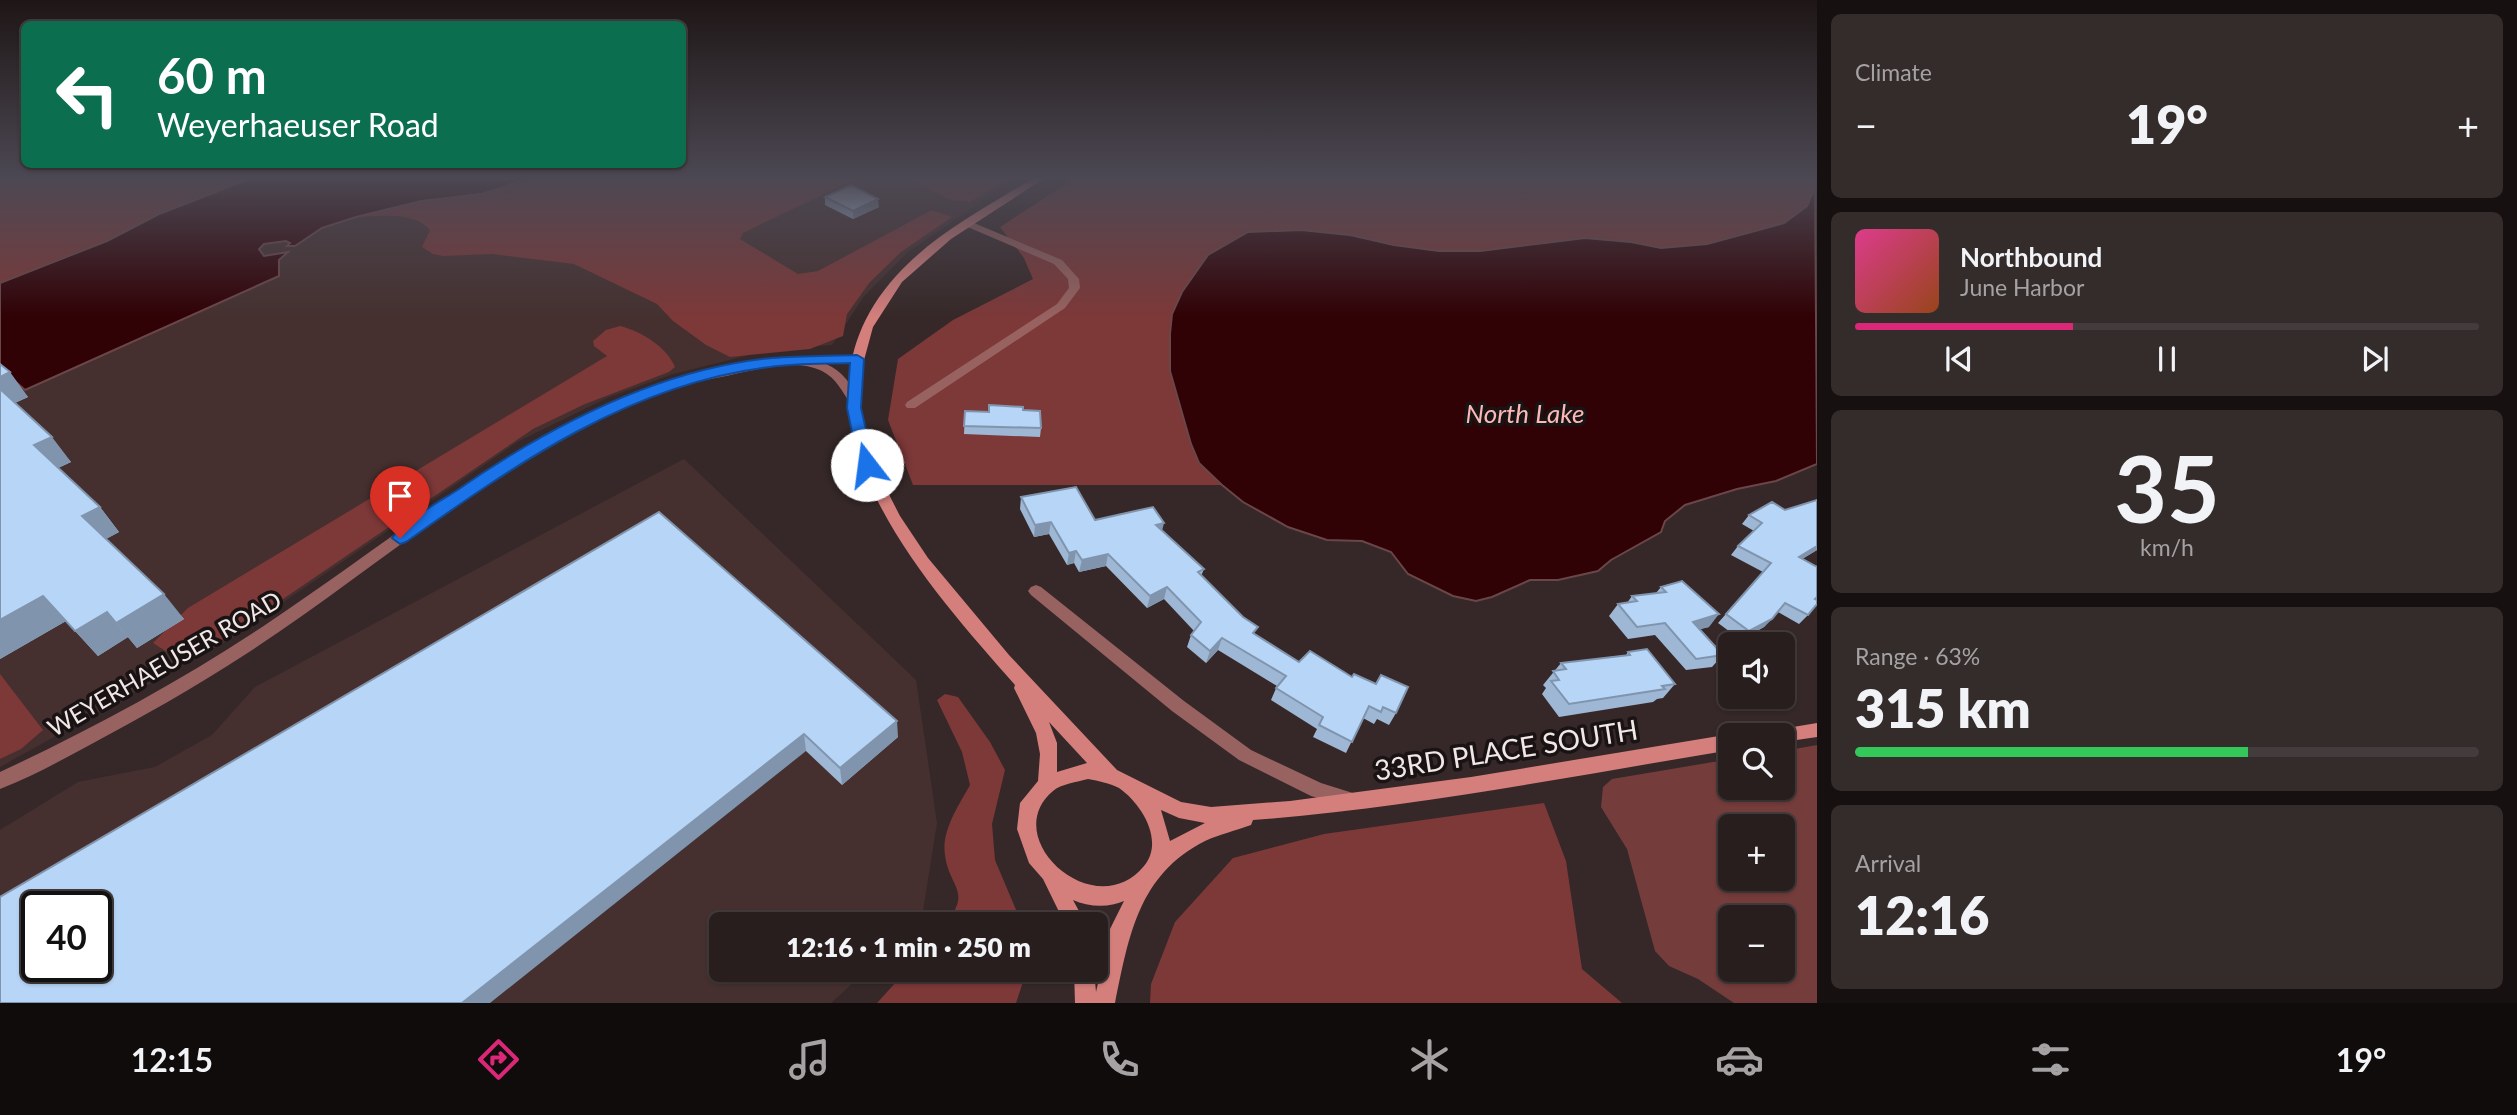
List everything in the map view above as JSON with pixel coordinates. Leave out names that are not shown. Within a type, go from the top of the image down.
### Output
[{"type":"street","points":[[965,225],[919,259],[897,281],[879,305],[857,359],[854,400],[859,440],[867,465],[891,516],[929,571],[1013,671],[1110,775]]},
{"type":"street","points":[[911,405],[1061,306],[1074,293],[1076,283],[1058,262],[971,225]]},
{"type":"street","name":"WEYERHAEUSER ROAD","points":[[0,781],[220,662],[305,606],[505,465],[596,414],[676,384],[738,368],[794,359],[857,359]]},
{"type":"street","name":"WEYERHAEUSER ROAD","points":[[794,359],[832,370],[854,400]]},
{"type":"street","points":[[1036,592],[1178,706],[1245,755],[1317,790],[1352,801]]},
{"type":"street","points":[[1013,671],[1047,735],[1051,751],[1047,782]]},
{"type":"street","points":[[1795,733],[1817,730]]},
{"type":"street","name":"33RD PLACE SOUTH","points":[[1131,786],[1178,810],[1211,816],[1290,809],[1471,785],[1718,744]]},
{"type":"street","points":[[1071,912],[1033,855],[1026,835],[1026,814],[1034,796],[1047,782],[1066,773],[1088,771],[1110,775],[1131,786],[1147,802],[1157,821],[1161,842],[1152,870],[1131,904],[1120,929],[1104,1003]]},
{"type":"street","name":"33RD PLACE SOUTH","points":[[1152,870],[1175,847],[1204,831],[1290,809]]},
{"type":"street","points":[[1047,874],[1066,887],[1110,896],[1131,890],[1152,870]]},
{"type":"street","points":[[1085,982],[1086,1003]]},
{"type":"shaded area","points":[[0,225],[947,225],[908,252],[864,296],[832,345],[769,350],[673,374],[607,398],[519,441],[225,642],[0,767]]},
{"type":"shaded area","points":[[0,225],[138,225],[107,241],[0,283]]},
{"type":"shaded area","points":[[424,225],[760,225],[743,233],[740,239],[798,274],[818,271],[904,225],[941,225],[901,252],[870,282],[847,314],[843,336],[810,349],[730,357],[706,345],[673,321],[657,304],[574,264],[492,254],[433,254],[422,247],[430,230]]},
{"type":"shaded area","points":[[1003,225],[1781,225],[1707,244],[1661,248],[1585,238],[1480,251],[1439,251],[1350,235],[1301,230],[1248,232],[1170,334],[1170,371],[1191,444],[1199,463],[1222,485],[913,485],[888,420],[898,359],[953,320],[1033,279],[1024,258],[1000,227]]},
{"type":"shaded area","points":[[620,326],[652,341],[666,353],[675,367],[669,372],[585,404],[533,429],[227,637],[198,652],[175,657],[153,643],[188,608],[607,356],[594,346],[593,341],[606,330]]},
{"type":"shaded area","points":[[684,459],[916,680],[937,823],[923,912],[709,912],[709,982],[854,982],[831,1003],[0,1003],[0,830],[78,782],[155,767],[212,735],[255,687]]},
{"type":"shaded area","points":[[0,674],[43,730],[21,749],[0,759]]},
{"type":"shaded area","points":[[945,694],[958,697],[990,742],[1005,770],[992,824],[995,860],[1017,912],[953,912],[958,896],[947,866],[944,846],[952,818],[970,785],[962,752],[937,700]]},
{"type":"shaded area","points":[[1817,745],[1817,1003],[1734,1003],[1698,979],[1669,966],[1655,951],[1627,849],[1601,807],[1603,787],[1612,779],[1718,761],[1718,800],[1795,800],[1795,749]]},
{"type":"shaded area","points":[[1544,803],[1566,861],[1582,969],[1622,1003],[1150,1003],[1151,984],[1175,922],[1233,858],[1324,834]]},
{"type":"shaded area","points":[[896,982],[1023,982],[1016,1003],[877,1003]]},
{"type":"water","points":[[138,225],[332,225],[322,228],[295,246],[287,246],[290,243],[286,241],[264,244],[259,249],[264,256],[288,252],[279,260],[279,276],[25,390],[0,368],[0,283],[107,241]]},
{"type":"water","name":"North Lake","points":[[1777,225],[1815,225],[1817,464],[1776,481],[1737,489],[1685,505],[1665,521],[1661,532],[1611,560],[1598,571],[1558,580],[1530,580],[1476,601],[1453,596],[1408,574],[1391,552],[1362,541],[1327,540],[1288,527],[1243,502],[1199,463],[1191,444],[1170,371],[1172,314],[1182,292],[1208,255],[1248,232],[1301,230],[1350,235],[1439,251],[1480,251],[1585,238],[1661,248],[1707,244]]},
{"type":"building","points":[[0,364],[10,372],[0,377]]},
{"type":"building","points":[[0,389],[52,437],[34,445],[100,507],[82,516],[164,594],[116,623],[107,612],[75,631],[43,596],[0,620]]},
{"type":"building","points":[[989,405],[1040,411],[1041,428],[964,426],[965,411],[989,412]]},
{"type":"building","points":[[1076,487],[1095,520],[1153,507],[1164,523],[1156,525],[1204,569],[1198,572],[1243,617],[1258,627],[1253,633],[1299,662],[1310,651],[1352,677],[1354,674],[1376,684],[1381,675],[1408,687],[1396,713],[1383,707],[1381,712],[1369,706],[1352,742],[1319,725],[1323,717],[1276,688],[1286,676],[1222,638],[1210,651],[1191,635],[1201,622],[1167,587],[1150,596],[1108,554],[1082,560],[1076,551],[1069,553],[1051,522],[1035,525],[1021,497]]},
{"type":"building","points":[[1817,500],[1817,546],[1799,557],[1817,567],[1817,604],[1808,615],[1785,603],[1772,619],[1749,631],[1726,614],[1771,563],[1738,546],[1762,523],[1749,515],[1772,502],[1785,510]]},
{"type":"building","points":[[659,512],[897,721],[840,768],[804,734],[462,1003],[0,1003],[0,897]]},
{"type":"building","points":[[1682,581],[1719,614],[1693,622],[1718,650],[1718,656],[1696,659],[1665,623],[1637,627],[1618,604],[1637,601],[1632,596],[1666,592],[1661,587]]},
{"type":"building","points":[[1647,649],[1675,684],[1662,686],[1665,689],[1569,704],[1551,681],[1559,680],[1553,671],[1566,669],[1561,663],[1630,655],[1628,652]]},
{"type":"route","points":[[400,538],[505,465],[596,414],[708,374],[770,362],[794,359],[857,359],[854,408],[859,440],[867,465]]}]
